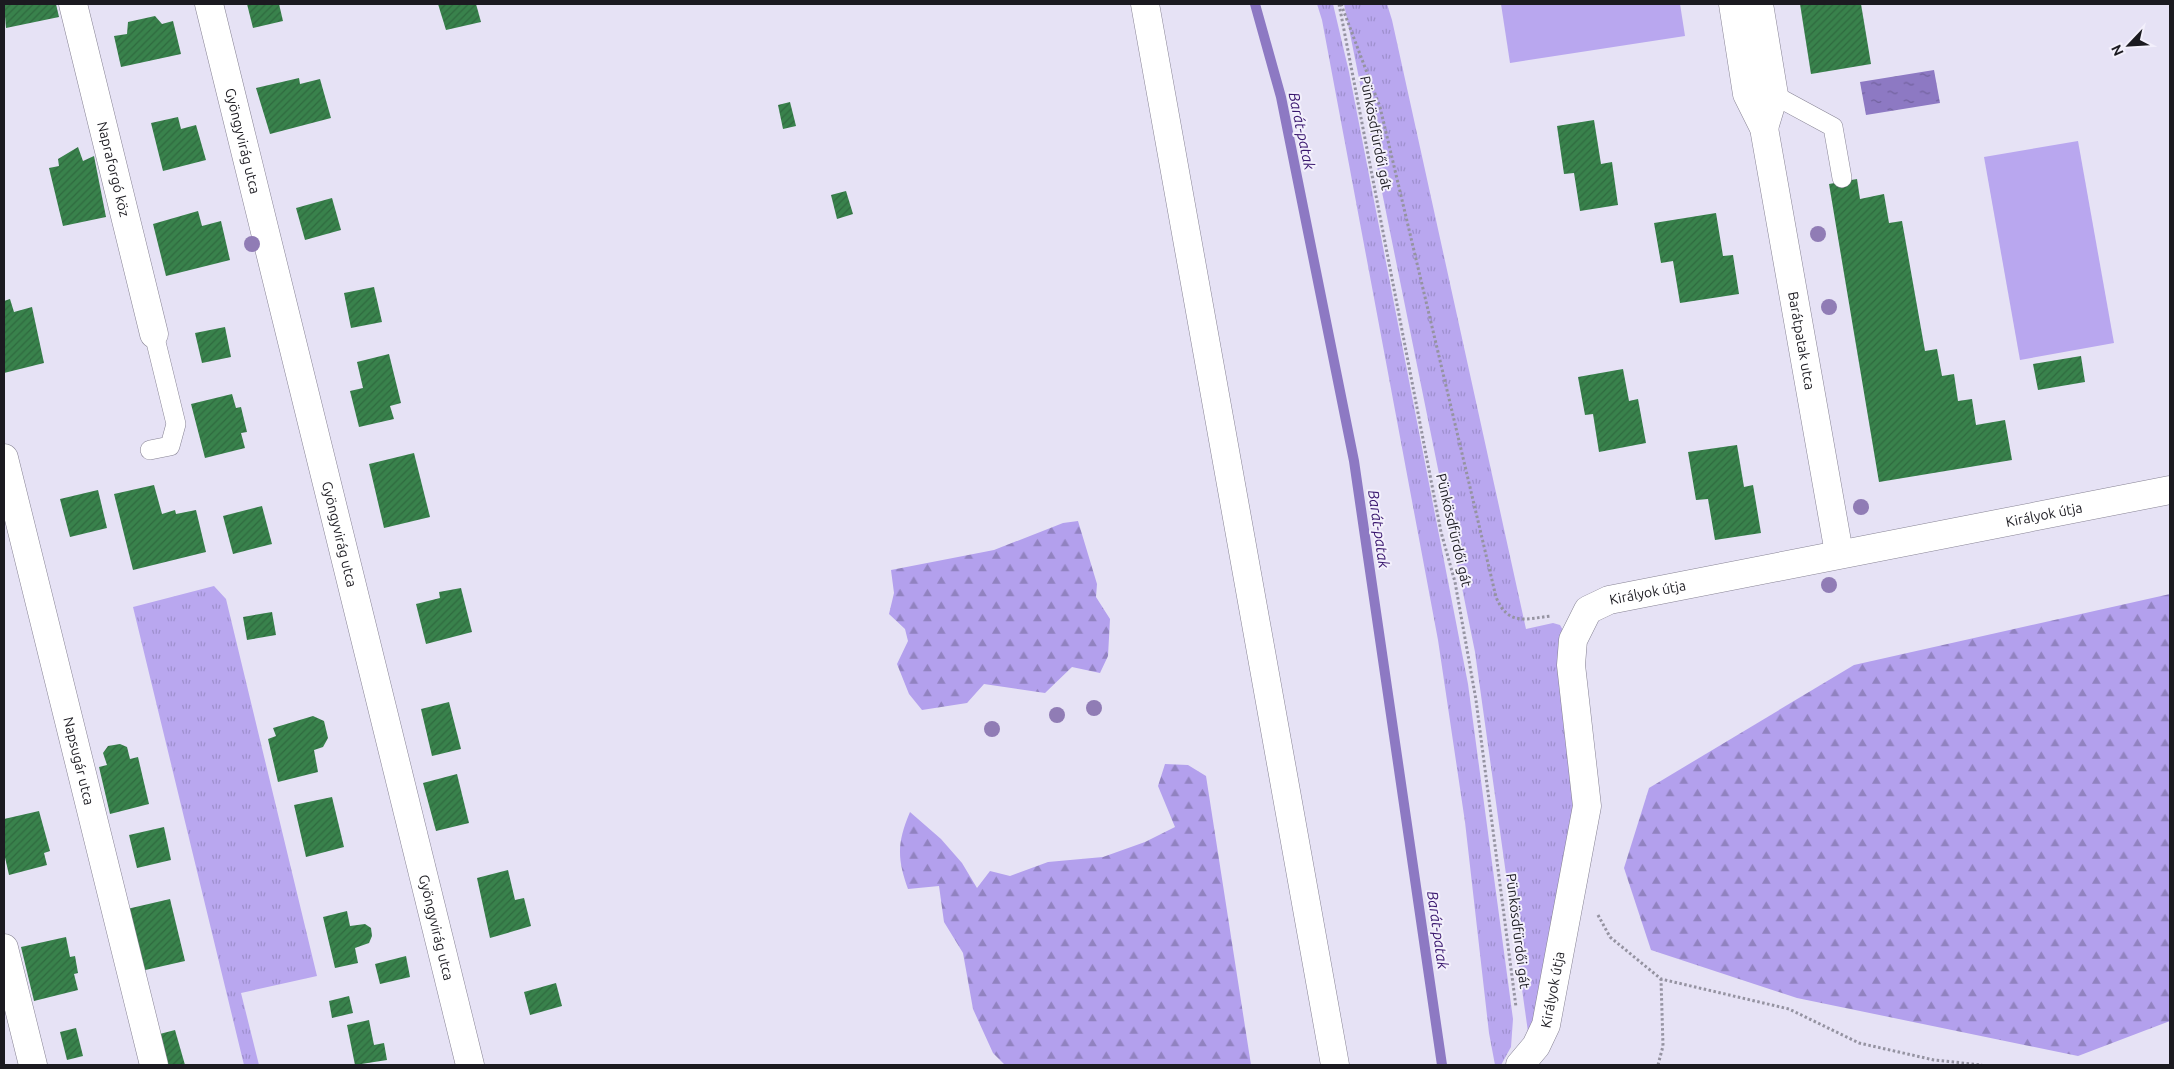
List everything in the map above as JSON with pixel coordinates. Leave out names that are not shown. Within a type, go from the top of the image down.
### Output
[{"type":"street","name":"Napraforgó köz","points":[[73,4],[154,334]]},
{"type":"street","name":"Gyöngyvirág utca","points":[[210,4],[470,1065]]},
{"type":"street","points":[[1145,4],[1335,1065]]},
{"type":"street","name":"Barátpatak utca","points":[[1733,4],[1747,94],[1764,128],[1839,553]]},
{"type":"street","name":"Barátpatak utca","points":[[1759,4],[1774,95],[1764,128]]},
{"type":"street","name":"Napsugár utca","points":[[4,458],[154,1065]]},
{"type":"street","name":"Királyok útja","points":[[1520,1065],[1536,1046],[1546,1025],[1587,806],[1571,665],[1572,640],[1588,610],[1609,600],[1839,553],[2170,490]]},
{"type":"street","points":[[4,948],[33,1065]]},
{"type":"lane","points":[[1774,95],[1832,127],[1842,178]]},
{"type":"lane","points":[[150,450],[170,446],[176,424],[154,334]]},
{"type":"path","points":[[1340,4],[1380,107],[1496,597],[1501,610],[1520,620],[1588,610]]},
{"type":"path","name":"Pünkösdfürdői gát","points":[[1340,4],[1441,532],[1455,582],[1476,700],[1517,1008]]},
{"type":"path","points":[[1596,912],[1610,936],[1661,979],[1789,1009],[1859,1043],[1934,1060],[1982,1065]]},
{"type":"path","points":[[1658,1065],[1663,1046],[1661,979]]},
{"type":"green space","points":[[1317,4],[1333,4],[1349,72],[1468,684],[1513,1019],[1511,1047],[1501,1065],[1495,1065],[1489,1033],[1465,822],[1438,640],[1322,20]]},
{"type":"green space","points":[[1344,4],[1387,4],[1526,629],[1553,623],[1560,625],[1564,632],[1579,792],[1537,1026],[1528,1032],[1475,652]]},
{"type":"green space","points":[[1501,4],[1680,4],[1685,36],[1510,63]]},
{"type":"green space","points":[[2078,141],[2114,343],[2020,360],[1984,157]]},
{"type":"green space","points":[[1078,521],[1097,584],[1096,597],[1110,619],[1108,656],[1100,673],[1072,667],[1045,693],[984,684],[967,703],[922,710],[909,694],[897,664],[908,641],[905,629],[889,614],[894,593],[891,570],[994,550],[1063,523]]},
{"type":"green space","points":[[214,586],[226,599],[317,976],[241,993],[259,1065],[244,1065],[133,607]]},
{"type":"green space","points":[[2170,594],[2170,1021],[2078,1056],[1797,998],[1651,950],[1624,868],[1649,788],[1854,665]]},
{"type":"green space","points":[[1165,764],[1188,765],[1206,776],[1251,1065],[1005,1065],[993,1053],[973,1009],[963,953],[944,922],[939,886],[908,889],[900,859],[900,850],[910,812],[941,839],[962,863],[977,888],[990,871],[1010,876],[1048,862],[1103,857],[1145,842],[1175,827],[1158,786]]},
{"type":"water","points":[[1934,70],[1940,103],[1866,115],[1860,82]]},
{"type":"building","points":[[4,4],[56,4],[59,17],[6,28]]},
{"type":"building","points":[[247,4],[279,4],[283,21],[253,28]]},
{"type":"building","points":[[438,4],[476,4],[481,22],[446,30]]},
{"type":"building","points":[[1800,4],[1861,4],[1871,64],[1811,74]]},
{"type":"building","points":[[155,16],[162,24],[173,21],[181,54],[121,67],[114,36],[127,34],[128,22]]},
{"type":"building","points":[[299,78],[300,84],[320,79],[331,118],[270,134],[256,88]]},
{"type":"building","points":[[790,102],[796,126],[783,129],[778,105]]},
{"type":"building","points":[[178,117],[181,129],[196,125],[206,160],[163,171],[151,123]]},
{"type":"building","points":[[1594,120],[1601,164],[1612,162],[1618,205],[1580,211],[1574,173],[1564,174],[1557,126]]},
{"type":"building","points":[[78,147],[83,161],[94,156],[106,217],[63,226],[49,168],[59,166],[58,159]]},
{"type":"building","points":[[1857,179],[1860,199],[1884,194],[1889,223],[1902,221],[1925,351],[1937,349],[1942,376],[1954,374],[1958,401],[1972,399],[1976,425],[2005,420],[2012,460],[1879,482],[1829,184]]},
{"type":"building","points":[[846,191],[853,214],[837,219],[831,195]]},
{"type":"building","points":[[332,198],[341,230],[305,240],[296,208]]},
{"type":"building","points":[[198,211],[202,226],[221,221],[230,260],[166,276],[153,224]]},
{"type":"building","points":[[1716,213],[1723,256],[1733,255],[1739,294],[1680,303],[1673,261],[1661,263],[1654,223]]},
{"type":"building","points":[[374,287],[382,322],[351,328],[344,293]]},
{"type":"building","points":[[10,299],[14,312],[32,307],[44,363],[4,373],[4,301]]},
{"type":"building","points":[[225,327],[231,357],[202,363],[195,333]]},
{"type":"building","points":[[389,354],[401,403],[390,406],[394,419],[359,427],[350,391],[363,388],[357,362]]},
{"type":"building","points":[[2081,356],[2085,382],[2038,390],[2033,364]]},
{"type":"building","points":[[1623,369],[1629,401],[1638,399],[1646,443],[1599,452],[1593,414],[1585,415],[1578,377]]},
{"type":"building","points":[[232,394],[236,408],[241,407],[247,432],[241,433],[245,448],[205,458],[191,404]]},
{"type":"building","points":[[1737,445],[1744,487],[1753,485],[1761,533],[1715,540],[1708,499],[1696,500],[1688,452]]},
{"type":"building","points":[[414,453],[430,517],[384,528],[369,464]]},
{"type":"building","points":[[154,485],[162,514],[175,510],[176,514],[196,510],[206,552],[133,570],[114,494]]},
{"type":"building","points":[[98,490],[107,528],[70,537],[60,499]]},
{"type":"building","points":[[262,506],[272,544],[233,554],[223,516]]},
{"type":"building","points":[[461,588],[472,632],[426,644],[416,604],[440,598],[439,592]]},
{"type":"building","points":[[272,612],[276,635],[247,640],[243,617]]},
{"type":"building","points":[[449,702],[461,749],[432,756],[421,709]]},
{"type":"building","points":[[313,716],[324,721],[328,738],[323,747],[314,750],[318,772],[278,782],[268,739],[276,736],[273,728]]},
{"type":"building","points":[[120,744],[127,747],[130,759],[138,757],[149,804],[110,814],[99,767],[107,765],[103,753],[108,746]]},
{"type":"building","points":[[457,774],[469,823],[436,831],[423,783]]},
{"type":"building","points":[[332,797],[344,847],[306,857],[294,805]]},
{"type":"building","points":[[39,811],[50,851],[44,853],[47,865],[9,875],[4,853],[4,819]]},
{"type":"building","points":[[164,827],[171,860],[137,868],[129,835]]},
{"type":"building","points":[[508,870],[515,900],[524,898],[531,926],[490,938],[477,878]]},
{"type":"building","points":[[170,899],[185,961],[141,971],[127,909]]},
{"type":"building","points":[[347,911],[350,926],[365,924],[371,928],[372,936],[369,943],[355,948],[358,963],[335,968],[323,917]]},
{"type":"building","points":[[66,937],[70,957],[75,956],[78,973],[74,974],[78,990],[34,1001],[21,947]]},
{"type":"building","points":[[406,956],[410,977],[380,984],[375,964]]},
{"type":"building","points":[[556,983],[562,1006],[530,1015],[524,992]]},
{"type":"building","points":[[349,996],[353,1013],[332,1018],[329,1001]]},
{"type":"building","points":[[369,1020],[374,1045],[384,1043],[387,1060],[355,1065],[347,1025]]},
{"type":"building","points":[[76,1028],[83,1056],[67,1060],[60,1032]]},
{"type":"building","points":[[175,1030],[185,1065],[165,1065],[156,1035]]},
{"type":"waterway","name":"Barát-patak","points":[[1255,4],[1281,97],[1354,461],[1442,1065]]}]
